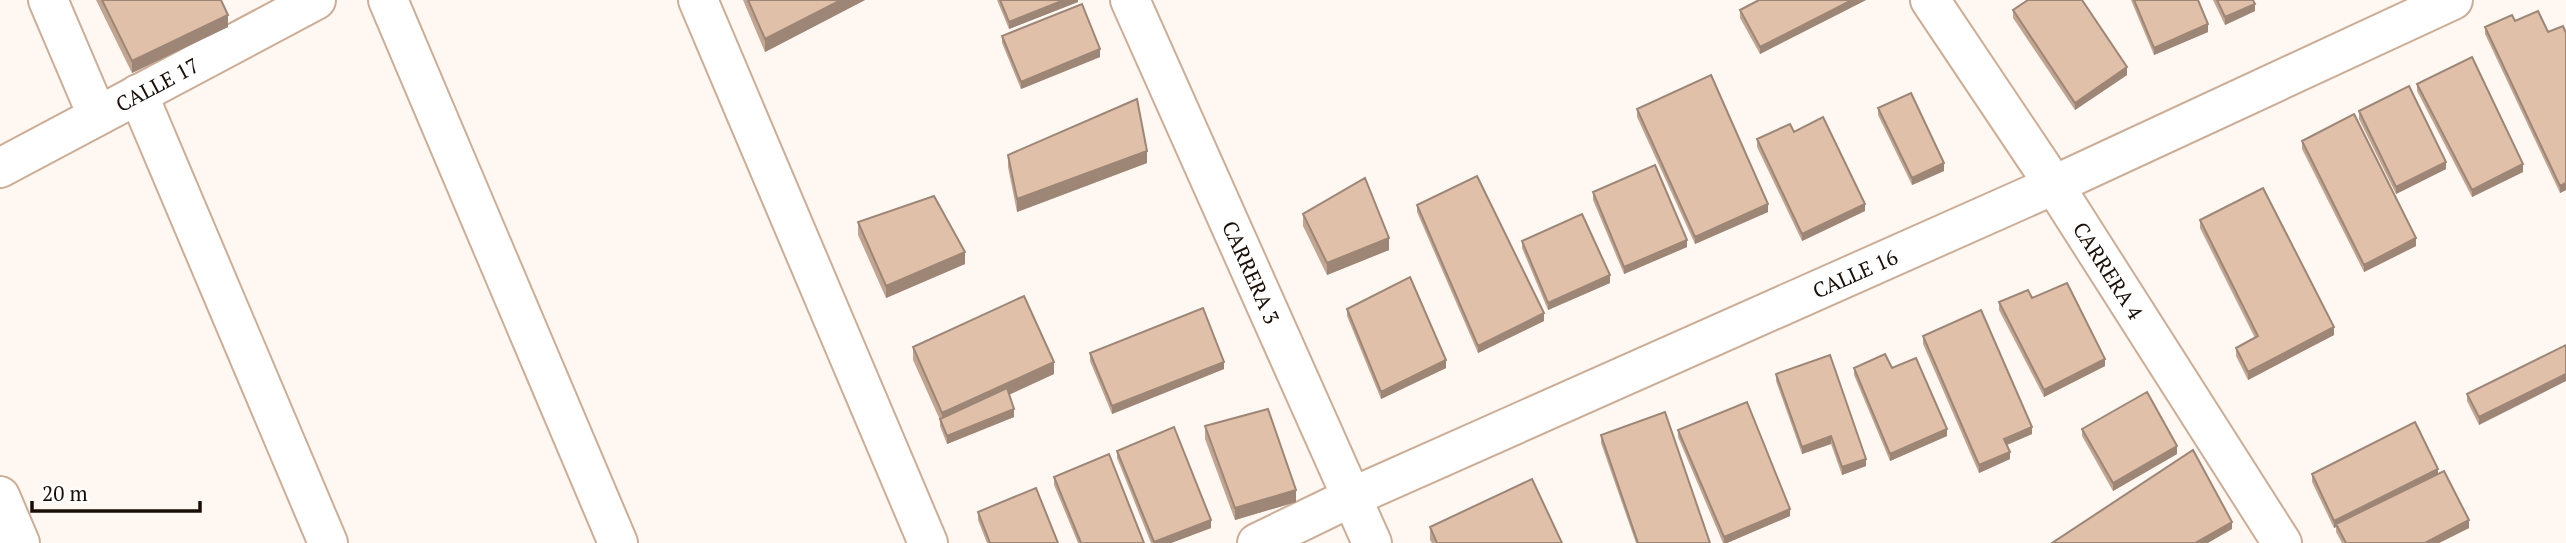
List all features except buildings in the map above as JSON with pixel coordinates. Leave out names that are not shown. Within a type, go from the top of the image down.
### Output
[{"type":"street","points":[[48,0],[97,116]]},
{"type":"street","name":"CALLE 17","points":[[0,168],[316,0]]},
{"type":"street","points":[[388,0],[618,543]]},
{"type":"street","points":[[698,0],[928,543]]},
{"type":"street","name":"CARRERA 3","points":[[1130,0],[1372,543]]},
{"type":"street","name":"CARRERA 4","points":[[1930,0],[2054,186],[2282,543]]},
{"type":"street","name":"CALLE 16","points":[[1257,543],[1352,497],[2054,186],[2453,0]]},
{"type":"street","points":[[138,94],[328,543]]},
{"type":"street","points":[[0,496],[20,543]]}]
